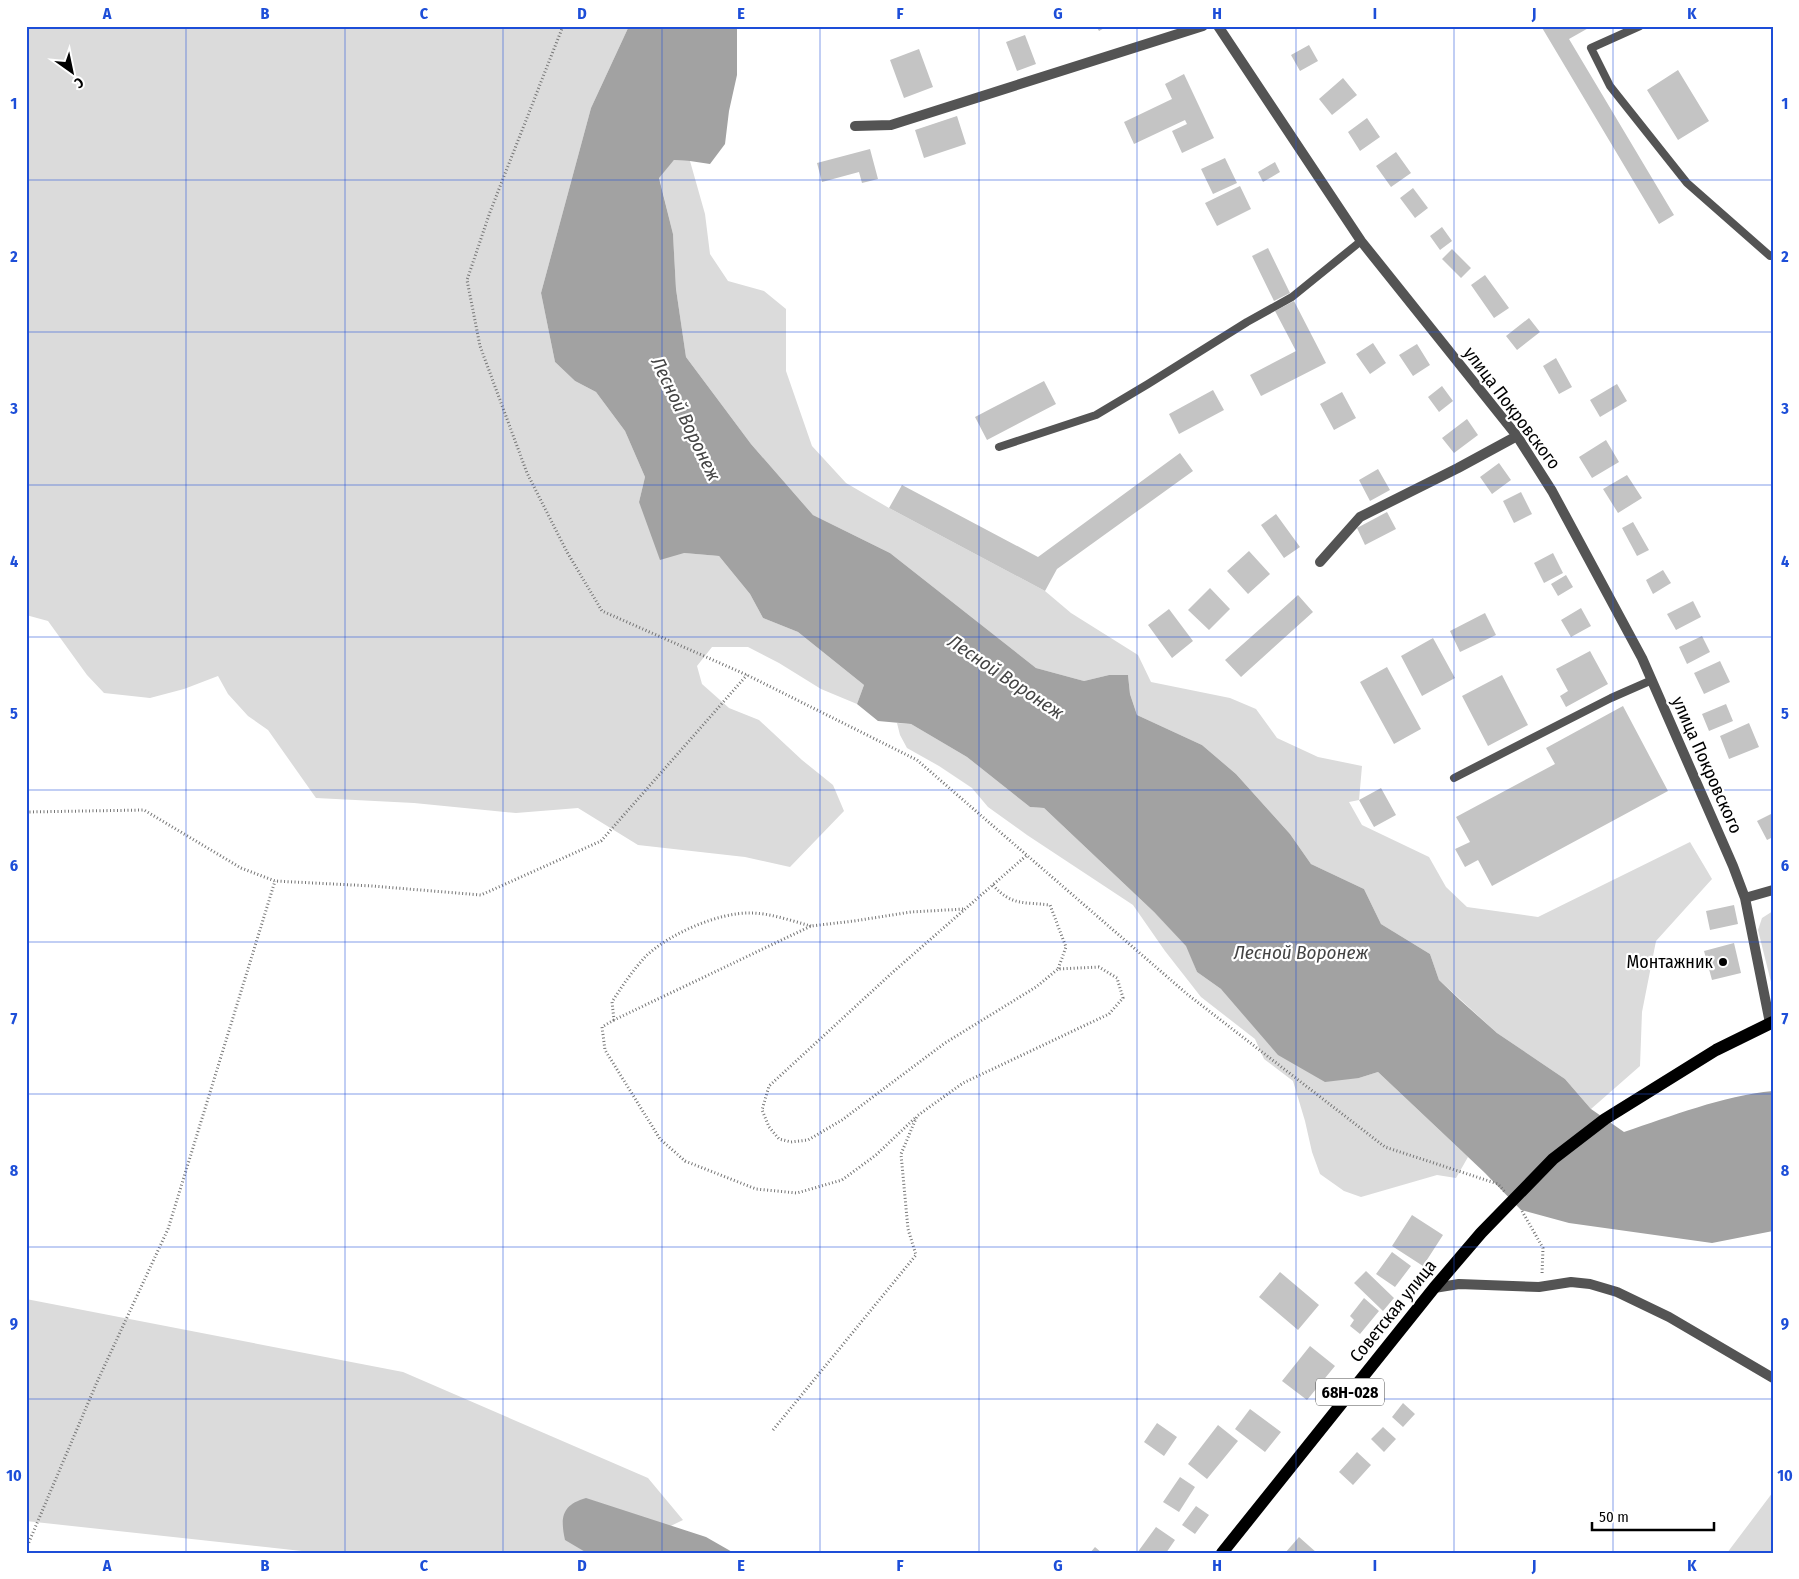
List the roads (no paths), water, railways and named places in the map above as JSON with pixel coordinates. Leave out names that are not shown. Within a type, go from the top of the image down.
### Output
[{"type":"main road","name":"Советская улица","points":[[1222,1553],[1434,1288],[1481,1233],[1552,1159],[1605,1119],[1716,1050],[1771,1022]]},
{"type":"street","points":[[855,126],[891,125],[1203,26]]},
{"type":"street","name":"улица Покровского","points":[[1218,26],[1361,241],[1517,436],[1552,490],[1642,658],[1733,866],[1745,898],[1771,1022]]},
{"type":"street","points":[[1320,562],[1360,518],[1517,436]]},
{"type":"street","points":[[1745,898],[1773,890]]},
{"type":"street","points":[[1434,1288],[1459,1284],[1539,1287],[1571,1282],[1590,1284],[1617,1292],[1669,1318],[1773,1378]]},
{"type":"lane","points":[[1640,26],[1591,48],[1610,86],[1687,183],[1770,256],[1773,255]]},
{"type":"lane","points":[[999,447],[1096,415],[1247,322],[1292,297],[1361,241]]},
{"type":"lane","points":[[1454,778],[1611,698],[1652,680]]},
{"type":"water","name":"Лесной Воронеж","points":[[629,26],[737,26],[737,75],[729,111],[725,144],[710,164],[674,160],[659,178],[673,234],[676,289],[686,357],[751,444],[813,515],[890,553],[1036,668],[1084,681],[1109,675],[1128,675],[1130,694],[1137,715],[1202,745],[1236,774],[1290,834],[1311,864],[1364,889],[1381,924],[1430,954],[1439,980],[1460,1000],[1497,1033],[1565,1079],[1591,1109],[1624,1132],[1716,1102],[1773,1091],[1773,1231],[1712,1243],[1569,1223],[1521,1210],[1485,1173],[1378,1072],[1359,1078],[1325,1082],[1278,1055],[1221,989],[1197,972],[1186,946],[1154,912],[1044,808],[1030,807],[967,757],[911,724],[878,721],[857,704],[864,685],[798,632],[763,618],[750,594],[719,556],[684,553],[660,560],[639,502],[645,477],[625,431],[596,392],[575,381],[555,362],[541,293],[591,108]]},
{"type":"water","points":[[586,1498],[706,1537],[734,1553],[587,1553],[565,1540],[563,1525],[563,1518],[567,1508]]},
{"type":"place","name":"Монтажник","points":[[1723,962]]}]
